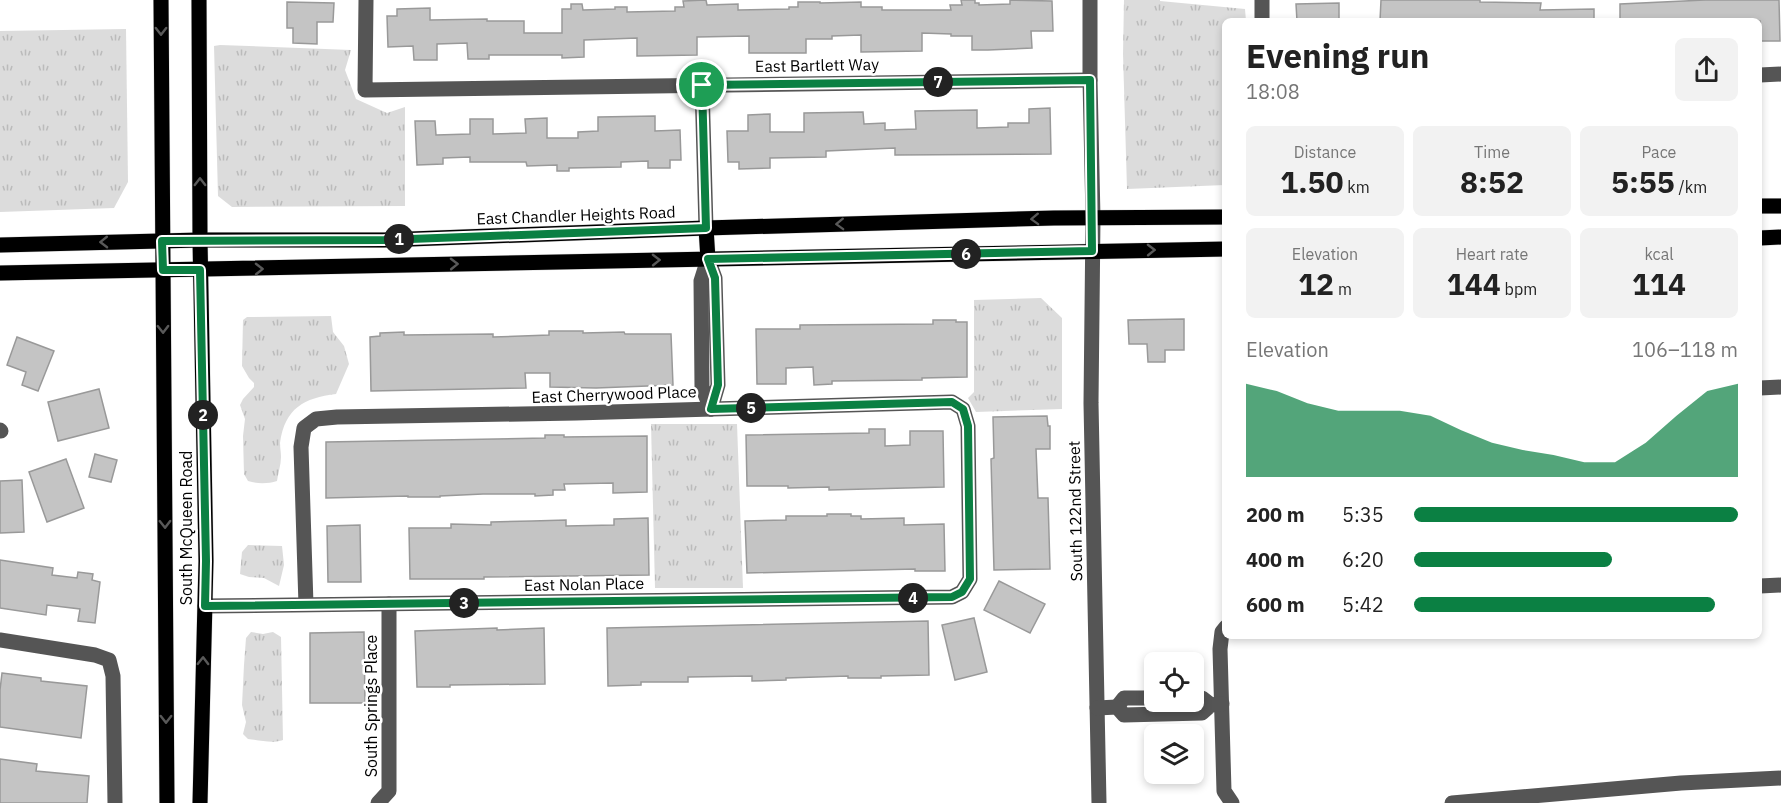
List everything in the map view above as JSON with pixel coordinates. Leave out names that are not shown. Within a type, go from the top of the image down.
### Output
[{"type":"main road","name":"South McQueen Road","points":[[161,0],[167,803]]},
{"type":"main road","name":"South McQueen Road","points":[[199,0],[200,270],[206,561],[200,803]]},
{"type":"main road","points":[[1762,206],[1781,206]]},
{"type":"main road","name":"East Chandler Heights Road","points":[[0,244],[200,240],[384,240],[706,228],[1222,217]]},
{"type":"main road","points":[[706,228],[708,259]]},
{"type":"main road","points":[[1762,238],[1781,237]]},
{"type":"main road","points":[[0,273],[1222,249]]},
{"type":"street","name":"East Bartlett Way","points":[[366,0],[365,90],[1090,80]]},
{"type":"street","name":"South 122nd Street","points":[[1090,0],[1093,218],[1091,403],[1099,803]]},
{"type":"street","points":[[1262,0],[1262,18]]},
{"type":"street","points":[[1762,75],[1781,74]]},
{"type":"street","points":[[702,85],[706,228]]},
{"type":"street","points":[[708,259],[715,278],[709,335],[718,385],[711,409]]},
{"type":"street","points":[[1762,388],[1781,387]]},
{"type":"street","name":"East Cherrywood Place","points":[[306,605],[301,447],[304,428],[316,419],[952,402],[963,409],[968,426],[970,579],[962,592]]},
{"type":"street","points":[[1762,586],[1781,585]]},
{"type":"street","name":"East Nolan Place","points":[[205,606],[952,597],[962,592]]},
{"type":"street","name":"South Springs Place","points":[[378,803],[390,790],[389,604]]},
{"type":"street","points":[[1222,632],[1216,705],[1224,791],[1232,803]]},
{"type":"street","points":[[0,640],[95,655],[109,660],[113,676],[115,803]]},
{"type":"street","points":[[1116,708],[1124,698],[1144,698]]},
{"type":"street","points":[[1204,699],[1216,705]]},
{"type":"street","points":[[1204,712],[1216,705]]},
{"type":"street","points":[[1097,708],[1116,708],[1124,715],[1144,712]]},
{"type":"street","points":[[1452,803],[1681,783],[1781,778]]},
{"type":"green space","points":[[1124,0],[1160,0],[1245,9],[1246,18],[1222,18],[1222,185],[1127,189],[1123,54]]},
{"type":"green space","points":[[126,29],[128,182],[114,208],[0,212],[0,31]]},
{"type":"green space","points":[[214,46],[351,50],[345,70],[356,99],[387,113],[405,107],[405,206],[232,207],[218,196]]},
{"type":"green space","points":[[1041,298],[1062,318],[1062,409],[976,412],[968,398],[974,392],[974,300]]},
{"type":"green space","points":[[331,316],[333,332],[344,346],[349,364],[336,394],[314,398],[291,413],[286,421],[280,443],[281,460],[277,481],[255,483],[248,481],[244,474],[245,419],[240,405],[254,387],[254,383],[242,366],[243,320],[247,317]]},
{"type":"green space","points":[[651,424],[737,424],[743,588],[655,588]]},
{"type":"green space","points":[[248,545],[282,546],[284,565],[279,586],[264,578],[240,574],[242,552]]},
{"type":"green space","points":[[251,632],[263,634],[273,632],[281,637],[283,740],[270,742],[248,739],[243,734],[246,722],[242,705],[246,638]]},
{"type":"building","points":[[706,0],[707,5],[738,4],[738,10],[789,9],[789,7],[798,7],[798,2],[861,2],[861,7],[882,7],[882,10],[951,10],[950,5],[962,5],[961,0],[975,0],[975,3],[979,5],[1010,4],[1010,0],[1052,1],[1053,31],[1031,31],[1032,48],[988,50],[972,50],[972,36],[922,33],[922,51],[861,52],[861,35],[832,36],[832,39],[806,39],[806,53],[749,53],[749,36],[697,37],[697,55],[637,56],[637,38],[584,40],[584,57],[562,58],[562,55],[489,55],[489,59],[468,59],[467,43],[437,44],[437,60],[414,60],[413,46],[388,47],[387,16],[397,16],[397,9],[430,8],[430,20],[524,21],[524,33],[562,33],[562,9],[571,9],[571,4],[582,4],[583,10],[627,7],[627,12],[675,11],[675,7],[684,7],[683,1]]},
{"type":"building","points":[[1381,0],[1480,0],[1480,2],[1541,3],[1540,10],[1594,9],[1594,18],[1380,18]]},
{"type":"building","points":[[1705,0],[1779,0],[1780,41],[1762,41],[1762,18],[1620,18],[1620,4]]},
{"type":"building","points":[[287,2],[334,3],[333,22],[317,22],[317,44],[293,43],[293,28],[287,28]]},
{"type":"building","points":[[1339,3],[1339,18],[1297,18],[1296,4]]},
{"type":"building","points":[[1050,108],[1051,154],[895,155],[895,148],[826,151],[826,157],[770,158],[770,168],[739,169],[739,162],[728,162],[727,131],[748,131],[748,115],[770,114],[770,132],[804,132],[804,113],[863,112],[864,124],[885,123],[885,130],[916,129],[915,111],[977,110],[977,128],[1008,127],[1008,123],[1029,123],[1029,109]]},
{"type":"building","points":[[655,116],[655,131],[680,130],[681,160],[670,160],[670,168],[648,168],[648,161],[621,162],[621,167],[569,168],[569,171],[557,171],[557,165],[527,166],[526,162],[470,162],[470,157],[443,158],[443,164],[417,165],[415,121],[435,121],[436,135],[470,134],[470,119],[493,119],[493,134],[526,133],[525,119],[547,118],[547,138],[578,138],[578,132],[598,131],[598,117]]},
{"type":"building","points":[[1184,319],[1184,350],[1165,350],[1165,362],[1148,362],[1147,344],[1129,344],[1128,320]]},
{"type":"building","points":[[933,320],[967,322],[967,377],[832,381],[832,384],[814,385],[813,367],[786,368],[786,384],[757,384],[756,329],[800,329],[800,325],[933,324]]},
{"type":"building","points":[[549,331],[671,334],[673,385],[550,387],[550,373],[525,373],[526,388],[371,391],[370,337],[380,336],[380,333],[493,334],[493,337],[549,335]]},
{"type":"building","points":[[17,337],[54,351],[38,391],[22,385],[26,372],[7,365]]},
{"type":"building","points":[[99,389],[109,428],[58,441],[48,402]]},
{"type":"building","points":[[1047,416],[1048,426],[1050,426],[1050,449],[1036,449],[1038,498],[1048,498],[1050,569],[994,570],[991,459],[994,458],[993,417]]},
{"type":"building","points":[[869,429],[885,429],[885,446],[910,445],[910,431],[943,431],[944,487],[829,490],[829,487],[747,486],[746,435],[869,433]]},
{"type":"building","points":[[545,435],[564,435],[564,437],[647,436],[647,492],[613,493],[613,483],[564,484],[565,490],[553,490],[553,495],[535,496],[535,494],[483,494],[440,497],[326,498],[326,442],[545,438]]},
{"type":"building","points":[[95,454],[117,460],[111,482],[89,477]]},
{"type":"building","points":[[66,459],[84,508],[47,522],[29,472]]},
{"type":"building","points":[[22,480],[24,532],[0,533],[0,481]]},
{"type":"building","points":[[827,514],[851,514],[851,516],[861,516],[861,519],[904,518],[904,525],[944,524],[945,571],[915,571],[915,569],[747,573],[745,521],[786,520],[786,516],[827,516]]},
{"type":"building","points":[[648,518],[649,575],[410,579],[409,528],[451,528],[451,524],[491,525],[491,522],[566,520],[566,526],[614,525],[614,519]]},
{"type":"building","points":[[360,525],[361,582],[328,582],[327,526]]},
{"type":"building","points":[[0,560],[53,568],[52,575],[77,578],[78,572],[93,574],[92,580],[100,582],[95,623],[78,621],[80,609],[47,605],[46,615],[0,608]]},
{"type":"building","points":[[999,581],[1045,604],[1030,633],[984,610]]},
{"type":"building","points":[[974,618],[987,672],[955,680],[942,625]]},
{"type":"building","points":[[928,621],[929,675],[881,676],[881,678],[848,678],[848,676],[786,678],[786,680],[752,681],[752,676],[688,677],[688,682],[641,682],[641,685],[608,686],[607,628]]},
{"type":"building","points":[[497,628],[497,630],[544,628],[545,684],[417,687],[415,631]]},
{"type":"building","points":[[364,632],[365,703],[310,703],[310,633]]},
{"type":"building","points":[[2,673],[41,678],[41,681],[87,686],[81,738],[0,727]]},
{"type":"building","points":[[0,759],[37,764],[36,771],[89,776],[87,803],[0,803]]},
{"type":"route","points":[[1090,80],[1092,251],[708,259],[715,278],[718,385],[711,409],[952,402],[963,409],[968,426],[970,579],[962,592],[952,597],[205,606],[200,270],[163,270],[162,241],[384,240],[706,228],[702,85],[1090,80]]}]
